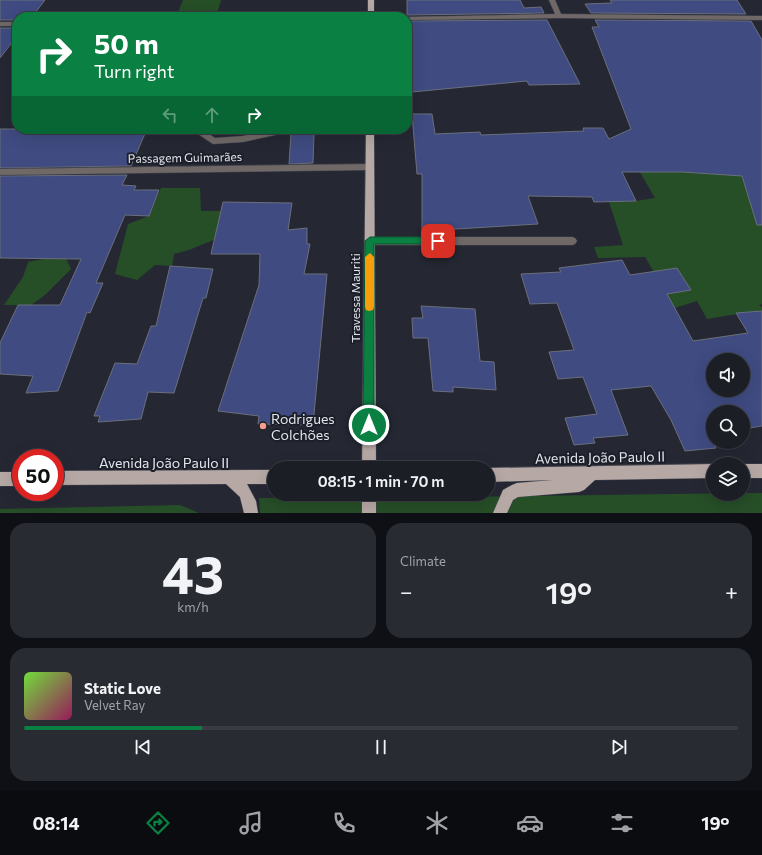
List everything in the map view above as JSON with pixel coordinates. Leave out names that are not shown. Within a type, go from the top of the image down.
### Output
[{"type":"main road","points":[[371,0],[371,12]]},
{"type":"main road","name":"Travessa Mauriti","points":[[369,461],[370,134]]},
{"type":"main road","points":[[750,471],[762,470]]},
{"type":"main road","name":"Avenida João Paulo II","points":[[495,475],[706,471]]},
{"type":"main road","points":[[500,513],[508,495],[517,490],[578,485],[593,473]]},
{"type":"main road","name":"Avenida João Paulo II","points":[[64,478],[267,477]]},
{"type":"main road","points":[[227,478],[239,484],[247,494],[251,513]]},
{"type":"main road","points":[[0,479],[12,479]]},
{"type":"main road","points":[[369,501],[369,513]]},
{"type":"street","points":[[552,0],[559,16]]},
{"type":"street","points":[[412,18],[559,16],[762,18]]},
{"type":"street","points":[[0,24],[12,24]]},
{"type":"street","points":[[202,134],[213,141],[243,139],[266,134]]},
{"type":"street","name":"Passagem Guimarães","points":[[0,172],[370,167]]},
{"type":"street","points":[[370,241],[572,241]]},
{"type":"green space","points":[[183,0],[221,0],[217,12],[178,12]]},
{"type":"green space","points":[[638,169],[762,176],[762,304],[759,305],[762,307],[762,327],[749,312],[707,319],[697,301],[675,308],[645,257],[598,258],[594,247],[623,245],[609,202],[636,201],[655,198]]},
{"type":"green space","points":[[161,188],[200,188],[201,211],[224,211],[228,234],[189,250],[174,254],[172,266],[155,265],[137,280],[115,274],[128,224],[149,216]]},
{"type":"green space","points":[[64,255],[71,269],[45,295],[31,305],[4,305],[23,277],[28,262]]},
{"type":"green space","points":[[750,493],[762,493],[762,513],[260,513],[259,498],[267,498],[267,501],[495,501],[495,497],[706,494],[706,501],[750,501]]},
{"type":"green space","points":[[180,505],[199,513],[0,513],[0,509]]},
{"type":"building","points":[[0,0],[45,0],[36,12],[12,12],[12,20],[0,20]]},
{"type":"building","points":[[407,0],[520,0],[524,8],[541,7],[544,13],[412,15],[412,12],[407,12]]},
{"type":"building","points":[[610,0],[737,0],[746,14],[591,13],[585,4],[612,3]]},
{"type":"building","points":[[547,20],[580,84],[529,85],[527,81],[412,92],[412,21]]},
{"type":"building","points":[[595,20],[751,21],[762,40],[762,225],[757,225],[742,176],[682,172],[622,172],[636,201],[594,202],[592,197],[528,196],[538,224],[440,230],[422,229],[422,174],[417,174],[412,114],[432,114],[435,134],[480,132],[481,135],[584,131],[583,128],[603,128],[609,139],[631,129],[592,27],[599,27]]},
{"type":"building","points":[[0,28],[12,28],[12,42],[0,58]]},
{"type":"building","points":[[0,129],[12,129],[12,134],[145,134],[131,166],[0,168]]},
{"type":"building","points":[[291,134],[314,134],[313,163],[289,164]]},
{"type":"building","points":[[127,175],[122,185],[136,186],[134,190],[159,190],[149,216],[125,215],[96,283],[103,283],[90,313],[87,312],[58,391],[26,393],[33,376],[0,374],[0,343],[18,305],[60,305],[81,259],[0,258],[0,176]]},
{"type":"building","points":[[223,202],[292,203],[288,230],[307,228],[307,244],[310,244],[304,274],[327,274],[313,425],[258,424],[259,416],[218,411],[259,285],[260,254],[211,254]]},
{"type":"building","points":[[622,260],[630,275],[677,268],[691,290],[667,294],[693,341],[748,333],[736,313],[762,311],[762,426],[750,428],[750,405],[706,405],[706,449],[685,451],[671,420],[651,386],[611,390],[628,435],[593,438],[595,443],[574,445],[565,418],[597,414],[583,377],[558,379],[549,352],[574,350],[557,303],[530,304],[521,274],[561,272],[559,268]]},
{"type":"building","points":[[170,266],[213,269],[206,298],[203,298],[174,393],[148,392],[141,419],[98,422],[100,416],[94,416],[115,363],[137,364],[151,326],[156,326]]},
{"type":"building","points":[[421,306],[475,309],[480,361],[494,362],[496,390],[453,387],[453,392],[433,391],[428,338],[413,338],[412,318],[423,318]]},
{"type":"slow traffic","points":[[369,307],[370,257]]},
{"type":"place","name":"Rodrigues Colchões","points":[[263,426]]},
{"type":"route","points":[[369,425],[370,241],[438,241]]}]
